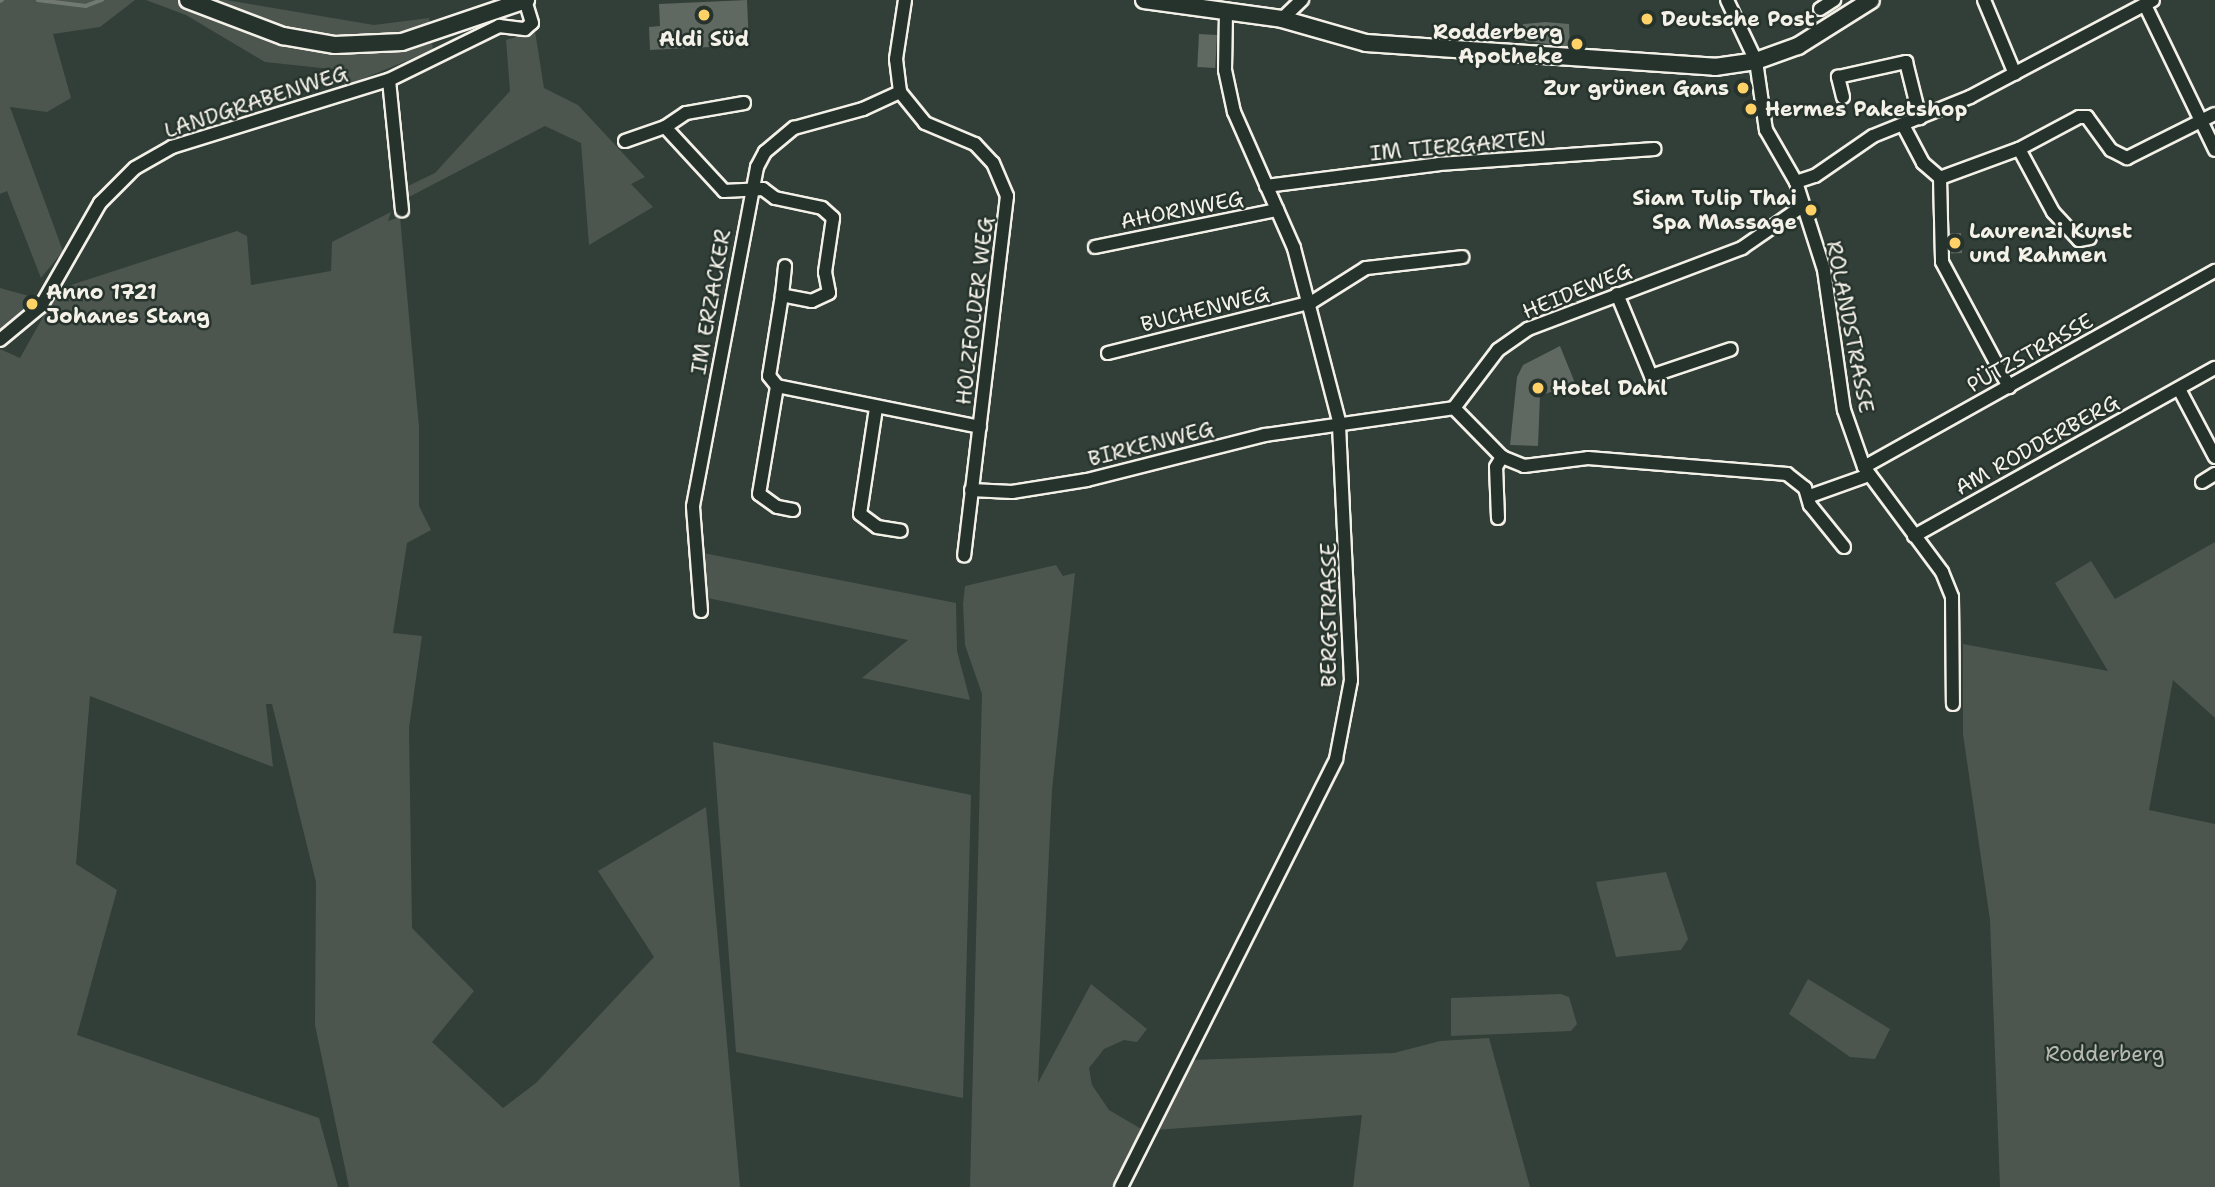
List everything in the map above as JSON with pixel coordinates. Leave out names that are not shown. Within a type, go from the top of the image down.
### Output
[{"type":"main road","points":[[188,0],[283,36],[335,45],[402,42],[495,6],[526,0]]},
{"type":"main road","points":[[1144,0],[1282,19],[1395,46],[1660,66],[1756,61],[1798,46],[1871,0]]},
{"type":"street","name":"LANDGRABENWEG","points":[[0,340],[41,306],[100,203],[135,168],[172,147],[389,80],[499,26],[525,29],[532,23],[526,0]]},
{"type":"street","points":[[900,92],[896,59],[905,0]]},
{"type":"street","points":[[1282,19],[1302,0]]},
{"type":"street","name":"ROLANDSTRASSE","points":[[1727,0],[1756,61],[1766,131],[1796,182],[1801,207],[1824,270],[1844,410],[1867,471],[1942,572],[1952,597],[1953,704]]},
{"type":"street","points":[[1820,9],[1834,0]]},
{"type":"street","points":[[1984,0],[2015,74]]},
{"type":"street","points":[[1796,182],[1815,176],[1860,142],[1920,118],[2015,74],[2150,2],[2210,118],[2215,150]]},
{"type":"street","name":"BERGSTRASSE","points":[[1121,1187],[1301,833],[1344,730],[1351,631],[1339,421],[1312,302],[1277,210],[1234,112],[1225,70],[1226,11]]},
{"type":"street","points":[[1843,97],[1838,77],[1906,62],[1920,118]]},
{"type":"street","points":[[389,80],[402,210]]},
{"type":"street","name":"IM ERZACKER","points":[[701,611],[693,506],[751,187],[765,152],[794,128],[863,109],[900,92]]},
{"type":"street","name":"HOLZFOLDER WEG","points":[[900,92],[925,123],[975,144],[993,163],[1007,196],[964,555]]},
{"type":"street","points":[[625,141],[665,127],[686,113],[744,103]]},
{"type":"street","points":[[1940,178],[2020,149],[2087,117],[2111,150],[2127,158],[2210,118]]},
{"type":"street","points":[[1903,125],[1923,163],[1940,178],[1942,262],[2009,387]]},
{"type":"street","points":[[665,127],[724,191],[751,187],[775,198],[822,208],[834,218],[825,272],[829,293],[812,301],[782,295]]},
{"type":"street","name":"IM TIERGARTEN","points":[[1266,186],[1439,164],[1654,149]]},
{"type":"street","points":[[2020,149],[2053,212],[2079,240],[2090,237]]},
{"type":"street","name":"HEIDEWEG","points":[[1454,408],[1498,350],[1528,329],[1742,248],[1801,207]]},
{"type":"street","name":"AHORNWEG","points":[[1095,247],[1277,210]]},
{"type":"street","name":"BUCHENWEG","points":[[1108,353],[1312,302],[1366,268],[1462,257]]},
{"type":"street","points":[[785,266],[769,376],[777,386],[979,427]]},
{"type":"street","name":"PÜTZSTRASSE","points":[[1810,496],[1867,471],[2215,271]]},
{"type":"street","points":[[1617,295],[1644,369],[1651,376],[1731,349]]},
{"type":"street","name":"AM RODDERBERG","points":[[1914,536],[2215,368]]},
{"type":"street","points":[[777,386],[759,494],[777,507],[793,510]]},
{"type":"street","points":[[2179,389],[2215,457]]},
{"type":"street","points":[[876,408],[860,514],[877,527],[901,531]]},
{"type":"street","points":[[1339,421],[1454,408],[1502,457],[1533,467],[1588,458],[1773,470],[1798,481],[1810,496],[1810,505],[1844,547]]},
{"type":"street","name":"BIRKENWEG","points":[[971,490],[1012,492],[1087,481],[1339,421]]},
{"type":"street","points":[[1498,518],[1496,467],[1502,457]]},
{"type":"street","points":[[2202,482],[2215,474]]},
{"type":"green space","points":[[0,0],[135,0],[100,27],[53,34],[71,98],[47,112],[10,107],[63,251],[41,278],[7,191],[0,194]]},
{"type":"green space","points":[[146,0],[226,0],[374,25],[429,18],[433,50],[345,86],[340,70],[265,62],[186,15]]},
{"type":"green space","points":[[535,31],[544,88],[578,105],[645,177],[631,184],[653,207],[589,245],[581,143],[545,126],[409,197],[408,186],[435,173],[510,91],[506,40]]},
{"type":"green space","points":[[391,212],[388,221],[400,217],[419,427],[419,506],[431,530],[407,543],[393,633],[422,636],[409,728],[412,928],[474,991],[432,1042],[503,1108],[536,1083],[654,957],[598,871],[706,807],[740,1187],[349,1187],[315,1025],[316,882],[272,704],[266,704],[273,767],[90,696],[76,864],[117,890],[77,1035],[319,1118],[338,1187],[0,1187],[0,349],[20,358],[57,292],[71,285],[237,231],[247,236],[251,285],[331,271],[332,242]]},
{"type":"green space","points":[[0,288],[40,299],[0,335]]},
{"type":"green space","name":"Rodderberg","points":[[2215,542],[2215,718],[2173,680],[2149,810],[2215,824],[2215,1187],[2000,1187],[1990,920],[1963,734],[1963,644],[2108,671],[2055,583],[2091,561],[2115,599]]},
{"type":"green space","points":[[698,552],[956,603],[957,651],[970,700],[862,678],[908,640],[703,597]]},
{"type":"green space","points":[[1056,565],[1063,576],[1075,573],[1052,790],[1038,1083],[1091,984],[1147,1029],[1137,1042],[1124,1040],[1104,1049],[1089,1068],[1092,1085],[1109,1110],[1143,1130],[1116,1187],[970,1187],[982,694],[965,645],[965,586]]},
{"type":"green space","points":[[713,742],[971,795],[963,1098],[736,1052]]},
{"type":"green space","points":[[1666,872],[1688,939],[1681,950],[1616,957],[1596,882]]},
{"type":"green space","points":[[1808,979],[1890,1029],[1875,1059],[1850,1057],[1789,1014]]},
{"type":"green space","points":[[1561,994],[1569,997],[1577,1024],[1571,1031],[1451,1036],[1451,998]]},
{"type":"green space","points":[[1489,1038],[1530,1187],[1353,1187],[1362,1115],[1155,1130],[1190,1060],[1394,1053],[1440,1041]]},
{"type":"building","name":"Aldi Süd","points":[[747,0],[749,45],[650,50],[649,27],[660,26],[659,4]]},
{"type":"building","points":[[1523,24],[1569,24],[1570,47],[1525,41]]},
{"type":"building","points":[[1199,34],[1217,35],[1215,68],[1197,67]]},
{"type":"building","name":"Laurenzi Kunst und Rahmen","points":[[1961,233],[1962,253],[1951,254],[1950,234]]},
{"type":"building","name":"Hotel Dahl","points":[[1560,346],[1575,383],[1540,396],[1538,446],[1510,445],[1517,377],[1523,365]]},
{"type":"waterway","points":[[38,0],[86,6],[102,0]]},
{"type":"place","name":"Aldi Süd","points":[[704,15]]},
{"type":"place","name":"Deutsche Post","points":[[1647,19]]},
{"type":"place","name":"Rodderberg Apotheke","points":[[1577,44]]},
{"type":"place","name":"Zur grünen Gans","points":[[1743,88]]},
{"type":"place","name":"Hermes Paketshop","points":[[1751,109]]},
{"type":"place","name":"Siam Tulip Thai Spa Massage","points":[[1811,210]]},
{"type":"place","name":"Laurenzi Kunst und Rahmen","points":[[1955,243]]},
{"type":"place","name":"Anno 1721 Johanes Stang","points":[[32,304]]},
{"type":"place","name":"Hotel Dahl","points":[[1538,388]]}]
